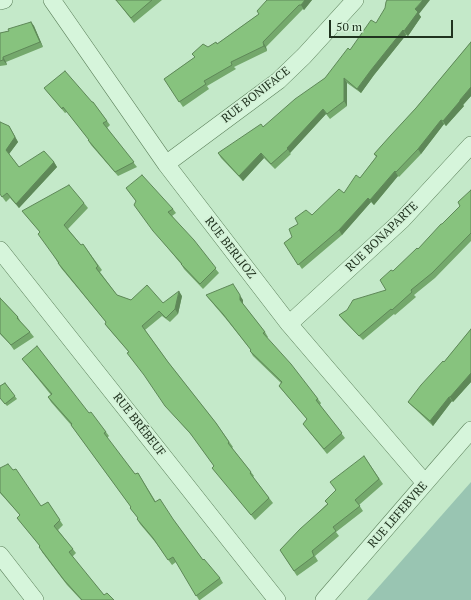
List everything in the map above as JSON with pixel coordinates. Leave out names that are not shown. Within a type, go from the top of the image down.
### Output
[{"type":"street","points":[[0,1],[4,0]]},
{"type":"street","name":"RUE BERLIOZ","points":[[52,0],[166,164],[289,324],[425,483]]},
{"type":"street","name":"RUE BONIFACE","points":[[166,164],[278,81],[304,56],[355,0]]},
{"type":"street","name":"RUE BONAPARTE","points":[[289,324],[402,220],[471,145]]},
{"type":"street","name":"RUE BRÉBEUF","points":[[0,250],[277,600]]},
{"type":"street","name":"RUE LEFEBVRE","points":[[324,600],[471,430]]},
{"type":"street","points":[[0,555],[35,600]]},
{"type":"green space","points":[[471,482],[471,600],[367,600]]},
{"type":"building","points":[[116,0],[152,0],[131,18]]},
{"type":"building","points":[[267,0],[305,0],[263,42],[264,46],[231,62],[232,65],[204,81],[206,84],[179,102],[164,79],[195,57],[192,54],[203,44],[208,47],[216,42],[217,44],[259,14],[257,11]]},
{"type":"building","points":[[387,0],[423,0],[415,9],[418,12],[404,31],[403,30],[357,89],[344,78],[344,101],[327,114],[323,109],[287,148],[288,149],[271,164],[261,153],[239,176],[218,153],[261,124],[263,127],[295,99],[325,78],[348,48],[350,50],[371,20],[376,23],[385,8]]},
{"type":"building","points":[[31,22],[40,42],[3,57],[3,60],[0,61],[0,33]]},
{"type":"building","points":[[471,42],[471,87],[443,121],[441,120],[418,149],[396,172],[395,171],[370,200],[368,198],[339,230],[298,265],[284,243],[292,237],[289,229],[298,224],[295,218],[306,210],[312,215],[339,189],[344,193],[356,175],[360,178],[377,156],[374,154],[416,108]]},
{"type":"building","points":[[65,71],[93,102],[107,121],[103,123],[134,162],[115,172],[63,107],[62,109],[44,88]]},
{"type":"building","points":[[0,122],[9,126],[15,137],[6,150],[19,167],[44,151],[54,162],[16,204],[7,193],[2,197],[0,194]]},
{"type":"building","points":[[142,175],[173,209],[168,212],[194,240],[216,268],[200,284],[153,231],[134,205],[136,201],[126,188]]},
{"type":"building","points":[[69,185],[84,203],[64,225],[81,245],[83,244],[98,266],[96,268],[117,295],[131,300],[147,285],[163,303],[179,291],[175,309],[166,318],[159,311],[142,326],[216,423],[229,442],[228,443],[269,498],[251,515],[212,468],[214,466],[190,433],[165,406],[127,353],[129,352],[105,324],[106,322],[58,263],[38,234],[40,232],[22,211]]},
{"type":"building","points":[[471,190],[471,233],[432,273],[411,290],[412,292],[359,336],[339,315],[347,310],[353,300],[386,290],[380,280],[391,270],[393,271],[417,248],[418,249],[460,206],[458,202]]},
{"type":"building","points":[[233,284],[240,295],[240,300],[265,332],[263,333],[291,364],[318,399],[316,400],[342,433],[324,449],[303,424],[307,419],[279,386],[282,382],[250,351],[251,350],[223,314],[206,295]]},
{"type":"building","points":[[0,298],[30,332],[11,345],[0,333]]},
{"type":"building","points":[[471,329],[471,373],[430,421],[408,402],[421,385],[443,361],[444,362]]},
{"type":"building","points":[[37,346],[89,413],[91,412],[106,432],[104,433],[135,474],[138,473],[155,502],[160,499],[203,560],[204,559],[220,578],[196,596],[173,557],[168,560],[153,538],[137,519],[138,518],[130,508],[131,507],[71,425],[72,424],[48,397],[52,394],[22,359]]},
{"type":"building","points":[[5,383],[15,396],[5,404],[0,398],[0,386]]},
{"type":"building","points":[[364,456],[379,479],[355,500],[360,506],[333,527],[336,531],[312,551],[314,556],[294,571],[280,550],[300,529],[328,504],[325,501],[336,490],[330,482]]},
{"type":"building","points":[[8,464],[13,470],[16,469],[41,506],[48,502],[60,520],[54,526],[73,549],[69,552],[104,595],[107,593],[114,600],[82,600],[64,580],[39,547],[40,546],[17,518],[20,515],[0,492],[0,468]]}]
